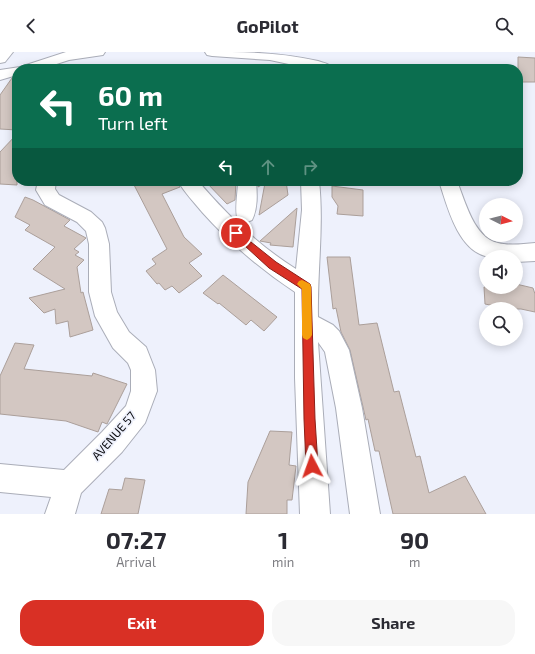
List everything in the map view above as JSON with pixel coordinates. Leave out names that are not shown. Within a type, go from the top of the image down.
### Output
[{"type":"street","points":[[0,59],[6,52]]},
{"type":"street","points":[[42,64],[67,56],[98,52]]},
{"type":"street","points":[[212,52],[277,55],[313,64]]},
{"type":"street","points":[[0,75],[12,72]]},
{"type":"street","name":"AVENUE 57","points":[[46,186],[45,190],[52,200],[84,217],[95,228],[99,244],[100,292],[107,316],[121,340],[138,354],[143,370],[144,391],[136,414],[112,442],[69,485]]},
{"type":"street","points":[[191,186],[216,216],[245,242],[273,265],[306,287]]},
{"type":"street","points":[[244,215],[247,203],[247,186]]},
{"type":"street","points":[[310,186],[312,211],[306,287],[309,419],[315,514]]},
{"type":"street","points":[[450,186],[462,219],[472,238],[484,247],[498,252],[535,252]]},
{"type":"street","points":[[307,323],[325,333],[331,339],[337,350],[349,408],[365,514]]},
{"type":"street","points":[[0,478],[69,485],[60,514]]},
{"type":"building","points":[[518,57],[535,58],[535,82],[523,82],[523,64],[518,64]]},
{"type":"building","points":[[12,78],[12,130],[0,129],[0,95]]},
{"type":"building","points":[[12,139],[12,185],[0,184],[0,152]]},
{"type":"building","points":[[135,186],[180,187],[162,194],[184,237],[202,254],[189,263],[202,276],[179,293],[172,286],[165,290],[159,283],[157,284],[146,271],[156,264],[152,259],[167,249]]},
{"type":"building","points":[[210,186],[236,186],[235,200],[227,204]]},
{"type":"building","points":[[264,186],[287,186],[288,195],[259,215]]},
{"type":"building","points":[[332,186],[363,190],[363,216],[337,214],[338,206],[332,197]]},
{"type":"building","points":[[25,197],[70,220],[64,226],[86,238],[74,249],[79,252],[75,255],[84,260],[77,267],[81,293],[83,292],[93,330],[70,337],[68,321],[56,324],[55,309],[44,313],[29,298],[65,289],[33,269],[55,247],[25,230],[30,225],[15,217]]},
{"type":"building","points":[[297,208],[293,247],[270,245],[271,243],[260,241]]},
{"type":"building","points":[[327,257],[350,257],[359,325],[377,323],[394,392],[399,391],[416,457],[420,456],[429,493],[465,476],[486,514],[393,514],[379,451],[375,451],[368,419],[366,420],[350,350],[341,332],[336,308],[333,309]]},
{"type":"building","points":[[223,275],[277,317],[264,331],[251,320],[246,325],[219,303],[218,304],[203,293]]},
{"type":"building","points":[[523,286],[533,288],[535,294],[535,312],[523,309],[523,302],[485,302],[484,294],[523,294]]},
{"type":"building","points":[[15,343],[34,345],[24,369],[92,376],[93,373],[127,384],[107,424],[102,422],[98,432],[66,421],[0,414],[0,376]]},
{"type":"building","points":[[270,431],[292,432],[289,465],[296,466],[292,500],[287,500],[287,514],[246,514],[248,482]]},
{"type":"building","points":[[125,478],[145,480],[138,514],[101,514],[109,489],[122,490]]},
{"type":"slow traffic","points":[[302,284],[306,287],[307,335]]},
{"type":"route","points":[[236,233],[273,265],[306,287],[309,419],[312,466]]}]
